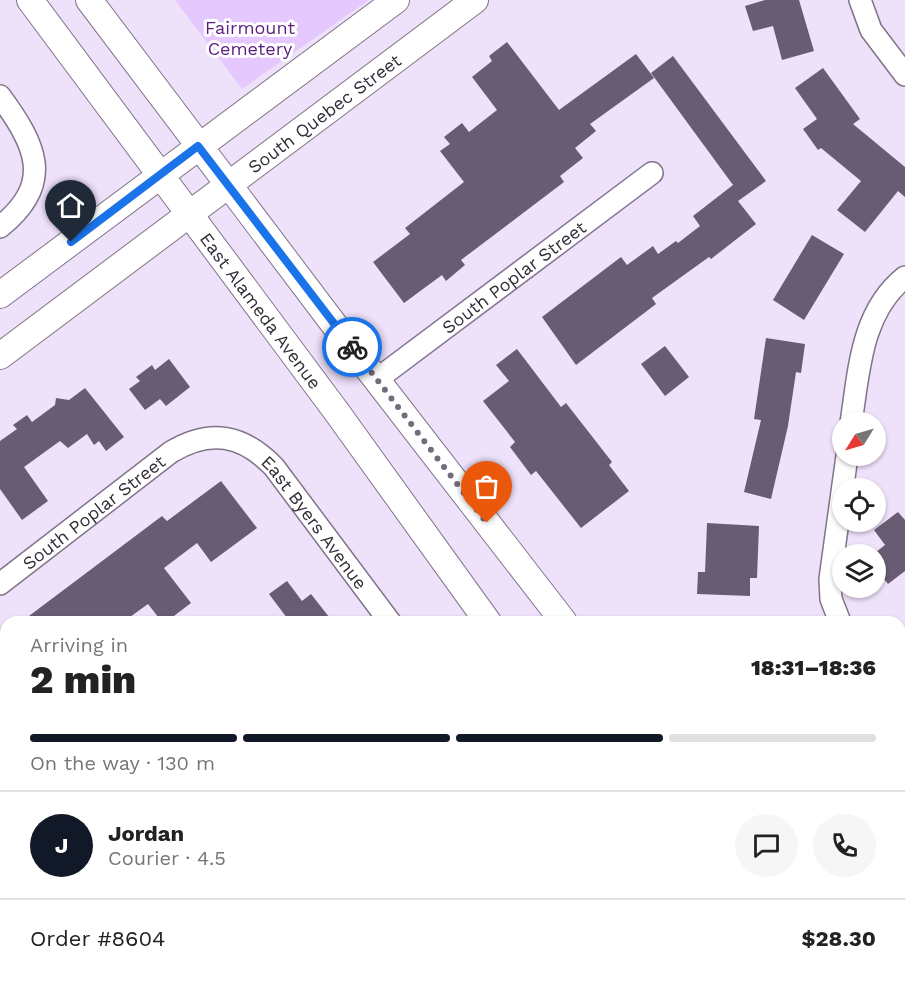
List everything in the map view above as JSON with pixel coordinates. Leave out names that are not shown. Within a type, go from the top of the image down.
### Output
[{"type":"main road","name":"East Alameda Avenue","points":[[30,0],[190,214],[484,616]]},
{"type":"main road","points":[[89,0],[376,380],[559,616]]},
{"type":"main road","points":[[0,295],[396,0]]},
{"type":"main road","name":"South Quebec Street","points":[[0,356],[475,0]]},
{"type":"street","points":[[860,0],[871,30],[905,75]]},
{"type":"street","points":[[0,96],[28,136],[34,156],[33,185],[27,200],[0,227]]},
{"type":"street","name":"South Poplar Street","points":[[376,380],[652,173]]},
{"type":"street","points":[[853,412],[862,353],[869,328],[881,303],[894,286],[905,277]]},
{"type":"street","name":"South Poplar Street","points":[[0,584],[171,452],[197,440],[226,437]]},
{"type":"street","name":"East Byers Avenue","points":[[226,437],[253,448],[274,467],[386,616]]},
{"type":"street","points":[[838,616],[831,598],[830,579],[846,466]]},
{"type":"green space","name":"Fairmount Cemetery","points":[[175,0],[369,0],[242,89]]},
{"type":"building","points":[[765,0],[799,0],[814,51],[782,60],[773,26],[753,31],[745,6]]},
{"type":"building","points":[[507,42],[559,110],[636,54],[654,78],[590,124],[596,131],[575,148],[583,158],[560,176],[564,182],[461,260],[465,265],[446,281],[442,275],[404,303],[373,262],[410,234],[405,228],[464,182],[440,151],[450,144],[444,137],[462,123],[469,132],[497,110],[472,77],[492,61],[489,56]]},
{"type":"building","points":[[673,56],[766,181],[738,201],[756,224],[711,259],[709,257],[652,298],[656,304],[576,365],[542,317],[621,257],[627,265],[653,246],[658,254],[676,241],[678,243],[700,226],[693,216],[733,185],[651,73]]},
{"type":"building","points":[[823,68],[860,119],[853,124],[905,167],[905,197],[898,191],[865,232],[837,210],[861,181],[821,148],[818,150],[803,129],[817,119],[795,88]]},
{"type":"building","points":[[812,235],[844,254],[804,320],[773,300]]},
{"type":"building","points":[[766,338],[805,344],[801,373],[796,372],[788,426],[771,499],[744,492],[761,420],[754,419]]},
{"type":"building","points":[[665,346],[689,377],[665,396],[641,364]]},
{"type":"building","points":[[517,349],[561,407],[566,403],[612,462],[609,465],[629,491],[581,528],[536,471],[531,475],[510,447],[515,442],[483,401],[509,381],[496,365]]},
{"type":"building","points":[[169,359],[190,387],[166,406],[160,399],[145,410],[129,389],[140,381],[136,377],[152,365],[155,370]]},
{"type":"building","points":[[85,388],[124,437],[106,451],[99,441],[94,445],[87,434],[68,448],[60,441],[24,467],[48,501],[22,520],[0,489],[0,441],[17,429],[13,425],[27,415],[32,422],[55,405],[56,398],[69,400]]},
{"type":"building","points":[[221,481],[257,528],[211,562],[197,543],[164,568],[191,603],[174,616],[157,616],[148,604],[131,616],[29,616],[162,516],[167,521]]},
{"type":"building","points":[[898,512],[905,520],[905,571],[888,584],[886,582],[886,544],[875,532],[886,532],[886,521]]},
{"type":"building","points":[[707,523],[759,526],[757,578],[750,578],[750,596],[697,594],[698,572],[705,572]]},
{"type":"building","points":[[287,581],[302,601],[311,594],[328,616],[286,616],[269,594]]},
{"type":"way so far","points":[[352,347],[487,523]]},
{"type":"route","points":[[71,242],[198,146],[352,347]]}]
